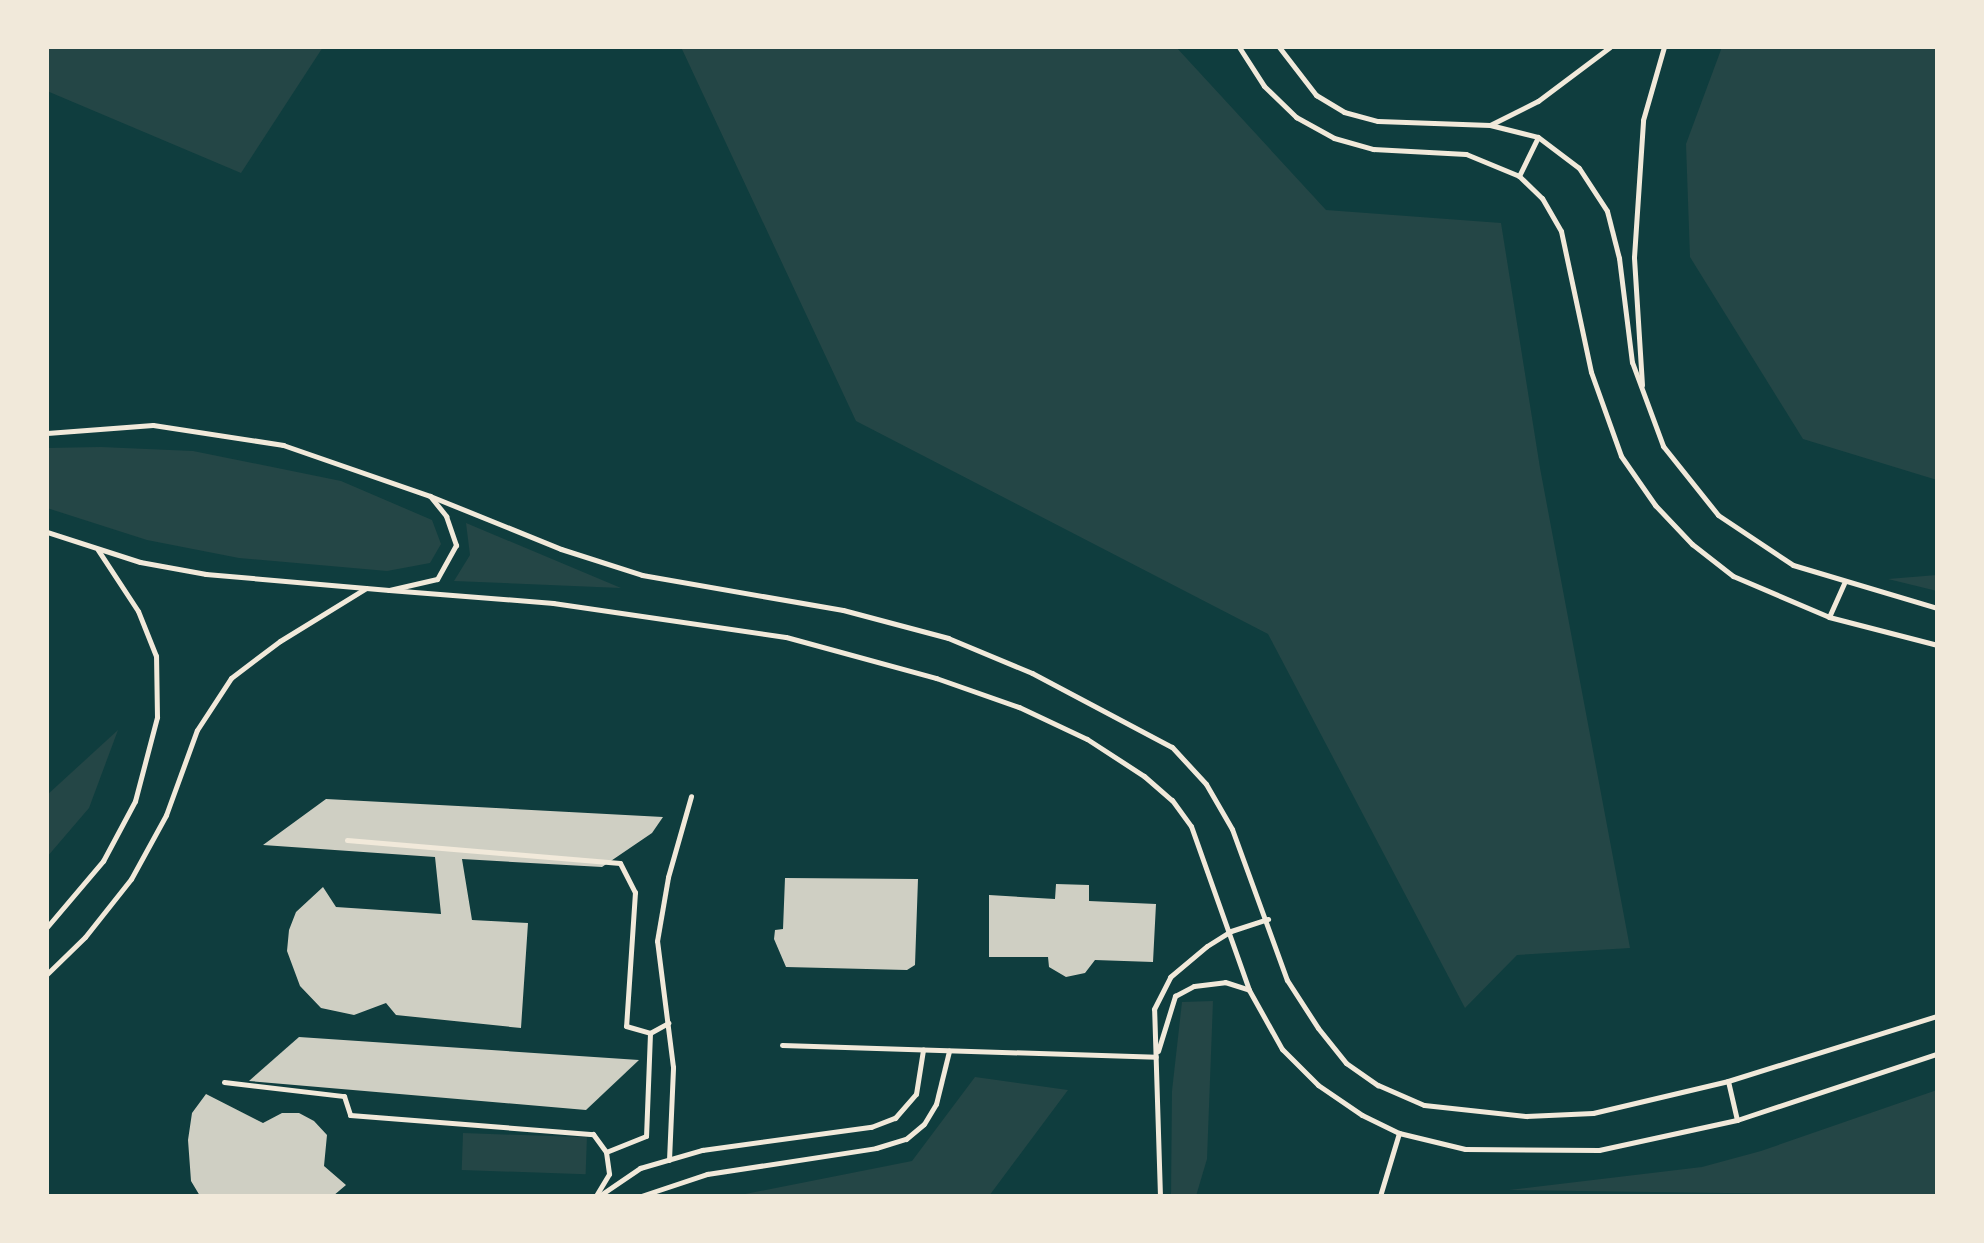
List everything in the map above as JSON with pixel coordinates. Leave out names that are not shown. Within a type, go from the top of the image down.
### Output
[{"type":"lane","points":[[1239,47],[1264,86],[1296,117],[1334,138],[1373,149],[1466,154],[1519,176],[1542,198],[1561,231],[1591,372],[1621,456],[1655,505],[1692,544],[1733,576],[1829,617],[1937,645]]},
{"type":"lane","points":[[1279,47],[1316,95],[1344,112],[1378,121],[1490,125],[1538,137],[1579,169],[1607,211],[1619,258],[1632,362],[1663,446],[1718,515],[1793,565],[1844,583],[1937,608]]},
{"type":"lane","points":[[1490,125],[1538,101],[1610,47]]},
{"type":"lane","points":[[1643,392],[1634,257],[1643,120],[1664,47]]},
{"type":"lane","points":[[1519,176],[1538,137]]},
{"type":"lane","points":[[47,433],[153,425],[283,445],[430,496],[561,549],[642,575],[843,610],[948,638],[1108,711],[1172,747],[1206,784],[1232,829],[1268,919],[1287,980],[1346,1063],[1378,1085],[1424,1105],[1498,1115],[1593,1113],[1728,1081],[1937,1016]]},
{"type":"lane","points":[[388,590],[437,579],[450,562],[456,545],[453,531],[430,496]]},
{"type":"lane","points":[[47,532],[98,550],[206,574],[567,604],[786,637],[936,678],[1019,708],[1087,739],[1172,800],[1191,826],[1250,990],[1282,1049],[1318,1085],[1362,1115],[1399,1133],[1465,1149],[1600,1150],[1737,1120],[1937,1054]]},
{"type":"lane","points":[[47,927],[103,861],[135,802],[157,717],[156,656],[138,611],[98,550]]},
{"type":"lane","points":[[1829,617],[1844,583]]},
{"type":"lane","points":[[47,974],[85,937],[131,879],[166,814],[197,730],[231,678],[280,641],[366,588]]},
{"type":"lane","points":[[669,1160],[673,1067],[657,940],[667,877],[691,796]]},
{"type":"lane","points":[[347,840],[620,863],[635,892],[626,1026],[650,1033],[667,1023]]},
{"type":"lane","points":[[1160,1196],[1154,1009],[1170,977],[1231,931],[1268,919]]},
{"type":"lane","points":[[1156,1057],[1175,996],[1194,986],[1225,982],[1250,990]]},
{"type":"lane","points":[[606,1152],[646,1136],[650,1033]]},
{"type":"lane","points":[[782,1045],[1156,1057]]},
{"type":"lane","points":[[597,1196],[640,1168],[702,1150],[871,1127],[895,1118],[916,1094],[923,1050]]},
{"type":"lane","points":[[641,1196],[707,1174],[876,1148],[906,1139],[924,1124],[936,1104],[949,1051]]},
{"type":"lane","points":[[1728,1081],[1737,1120]]},
{"type":"lane","points":[[224,1082],[344,1096],[350,1115],[593,1134],[606,1152],[609,1174],[597,1196]]},
{"type":"lane","points":[[1380,1196],[1399,1133]]},
{"type":"lane","points":[[371,1196],[407,1196]]},
{"type":"shaded area","points":[[47,47],[323,47],[241,173],[47,91]]},
{"type":"shaded area","points":[[681,47],[1176,47],[1326,210],[1501,223],[1540,468],[1630,948],[1517,955],[1465,1008],[1268,634],[856,421]]},
{"type":"shaded area","points":[[1722,47],[1937,47],[1937,480],[1803,439],[1690,257],[1686,144]]},
{"type":"shaded area","points":[[101,447],[193,451],[341,481],[432,520],[441,544],[430,563],[387,571],[239,558],[147,540],[47,508],[47,448]]},
{"type":"shaded area","points":[[466,523],[621,588],[454,581],[470,555]]},
{"type":"shaded area","points":[[1937,575],[1937,591],[1888,579]]},
{"type":"shaded area","points":[[118,730],[89,808],[47,857],[47,795]]},
{"type":"shaded area","points":[[1213,1001],[1207,1159],[1196,1196],[1171,1196],[1172,1091],[1182,1002]]},
{"type":"shaded area","points":[[975,1077],[1068,1090],[989,1196],[735,1196],[912,1161]]},
{"type":"shaded area","points":[[1937,1090],[1937,1196],[1509,1190],[1702,1167],[1761,1151]]},
{"type":"shaded area","points":[[463,1133],[587,1137],[586,1174],[462,1170]]},
{"type":"building","points":[[326,799],[663,817],[652,833],[602,867],[462,859],[472,920],[528,923],[521,1028],[396,1015],[386,1003],[354,1015],[321,1008],[300,986],[287,951],[289,930],[296,912],[323,887],[336,907],[441,914],[435,857],[263,845]]},
{"type":"building","points":[[785,878],[918,879],[915,965],[907,970],[786,967],[774,939],[775,930],[783,929]]},
{"type":"building","points":[[1056,884],[1089,885],[1089,901],[1156,904],[1153,962],[1095,960],[1085,973],[1066,977],[1049,967],[1048,957],[989,957],[989,895],[1055,899]]},
{"type":"building","points":[[299,1037],[639,1060],[586,1110],[249,1081]]},
{"type":"building","points":[[206,1094],[263,1123],[282,1113],[299,1113],[314,1121],[327,1135],[324,1166],[346,1185],[333,1196],[200,1196],[191,1181],[188,1140],[192,1113]]}]
